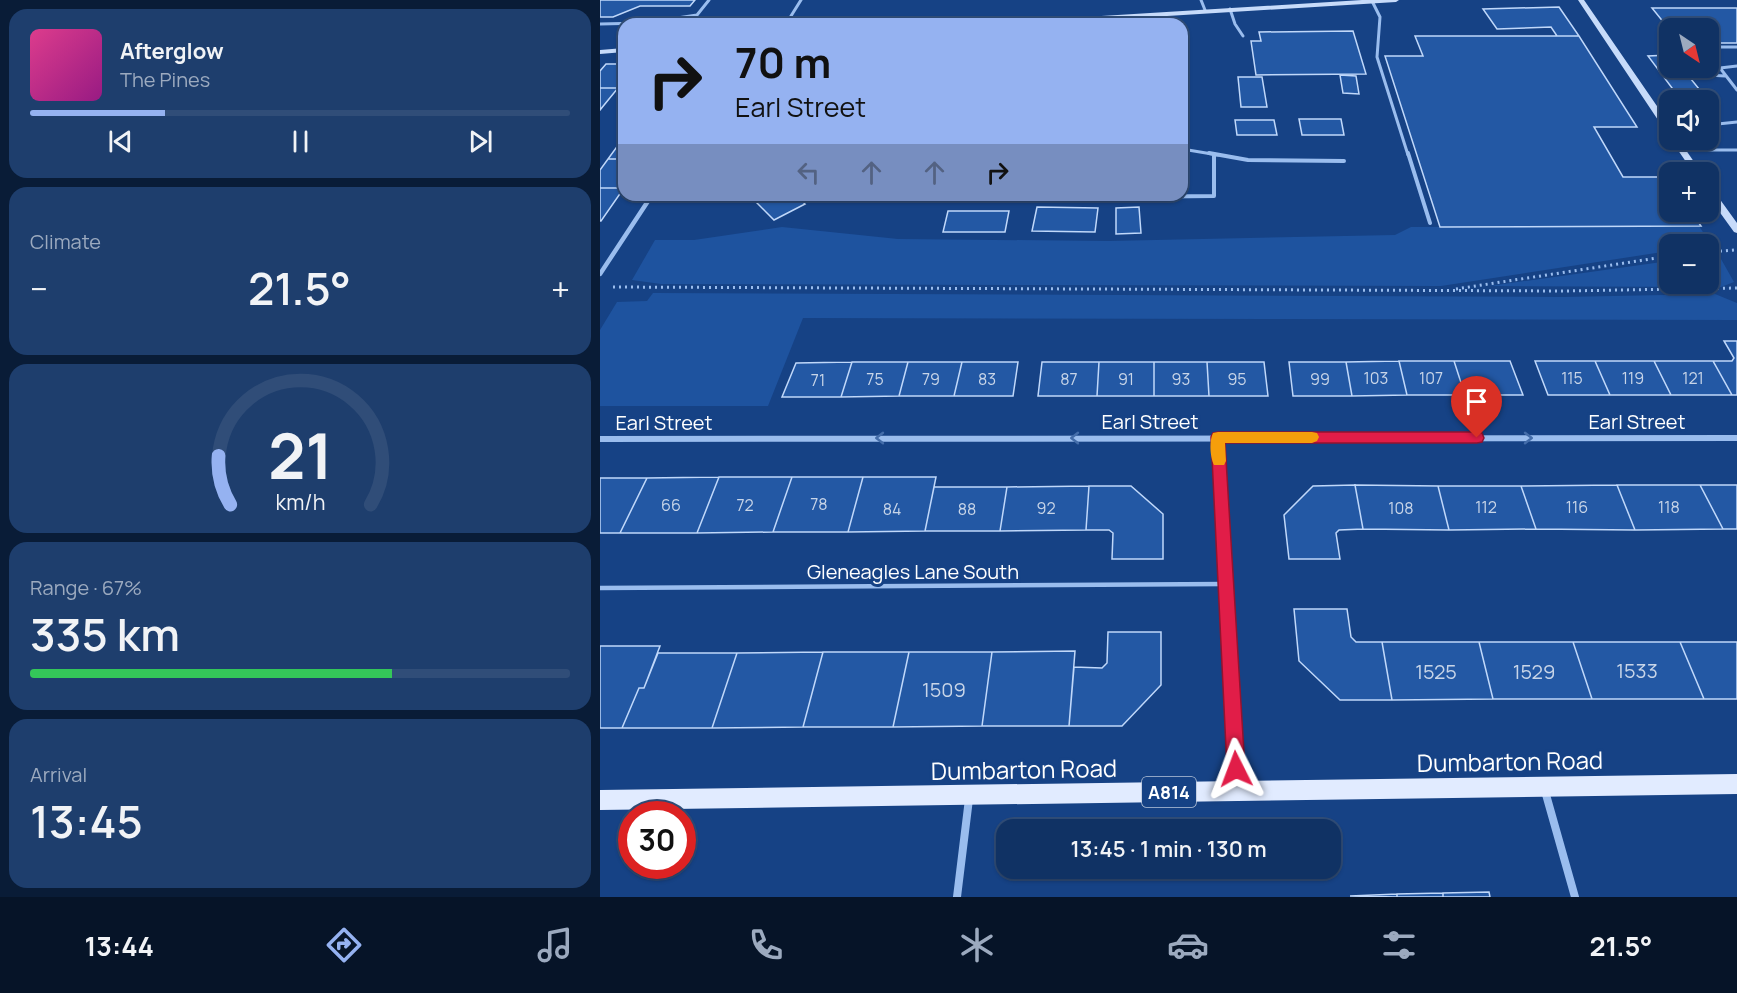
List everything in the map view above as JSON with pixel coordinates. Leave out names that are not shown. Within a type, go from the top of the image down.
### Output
[{"type":"main road","name":"Dumbarton Road","points":[[600,800],[1737,784]]},
{"type":"street","points":[[1096,18],[1396,0]]},
{"type":"street","points":[[1581,0],[1659,115]]},
{"type":"street","points":[[600,52],[618,50]]},
{"type":"street","points":[[1682,150],[1690,162]]},
{"type":"street","points":[[600,274],[648,201]]},
{"type":"street","points":[[1719,205],[1737,230]]},
{"type":"street","points":[[1218,437],[1237,791]]},
{"type":"street","name":"Earl Street","points":[[600,439],[1737,438]]},
{"type":"street","points":[[1543,785],[1575,897]]},
{"type":"street","points":[[957,897],[969,795]]},
{"type":"lane","points":[[677,18],[697,15],[709,0]]},
{"type":"lane","points":[[790,18],[801,0]]},
{"type":"lane","points":[[1202,0],[1205,10]]},
{"type":"lane","points":[[1372,1],[1380,17],[1377,57],[1430,223]]},
{"type":"lane","points":[[1230,9],[1235,24],[1243,36]]},
{"type":"lane","points":[[600,24],[618,24]]},
{"type":"lane","points":[[1719,47],[1737,47]]},
{"type":"lane","points":[[1737,66],[1720,68],[1737,90]]},
{"type":"lane","points":[[1719,76],[1725,76]]},
{"type":"lane","points":[[1719,124],[1737,122]]},
{"type":"lane","points":[[1188,150],[1248,160],[1344,161]]},
{"type":"lane","points":[[1719,150],[1737,150]]},
{"type":"lane","points":[[1188,196],[1214,196],[1214,155]]},
{"type":"lane","name":"Gleneagles Lane South","points":[[600,588],[1226,584]]},
{"type":"path","points":[[1719,251],[1737,249]]},
{"type":"path","points":[[1443,291],[1659,258]]},
{"type":"path","points":[[627,288],[1443,291],[1737,288]]},
{"type":"shaded area","points":[[1699,226],[1704,234],[1659,234],[1659,253],[1441,286],[661,284],[632,280],[655,240],[694,240],[782,227],[898,239],[1109,241],[1395,235],[1411,227]]},
{"type":"shaded area","points":[[1719,258],[1734,282],[1719,287]]},
{"type":"shaded area","points":[[1659,262],[1659,287],[1489,286]]},
{"type":"shaded area","points":[[653,293],[1563,297],[1715,294],[1737,303],[1737,320],[803,318],[768,406],[600,406],[600,330],[617,302],[647,301]]},
{"type":"building","points":[[600,0],[695,0],[690,6],[640,6],[613,17],[600,17]]},
{"type":"building","points":[[1559,7],[1579,36],[1557,36],[1551,27],[1497,29],[1483,9]]},
{"type":"building","points":[[1652,8],[1737,8],[1737,43],[1719,43],[1719,18],[1660,18]]},
{"type":"building","points":[[1353,31],[1366,74],[1256,75],[1251,41],[1261,41],[1259,32]]},
{"type":"building","points":[[1415,36],[1579,36],[1637,127],[1594,127],[1623,177],[1659,177],[1659,222],[1698,222],[1701,226],[1440,227],[1385,56],[1423,56]]},
{"type":"building","points":[[1648,56],[1659,56],[1659,71]]},
{"type":"building","points":[[606,64],[618,64],[618,88],[600,88],[600,71]]},
{"type":"building","points":[[1340,75],[1356,76],[1359,94],[1343,93]]},
{"type":"building","points":[[1238,77],[1262,77],[1267,107],[1241,107]]},
{"type":"building","points":[[1664,78],[1690,78],[1700,90],[1674,90]]},
{"type":"building","points":[[600,88],[618,88],[600,110]]},
{"type":"building","points":[[1299,119],[1341,119],[1344,135],[1302,135]]},
{"type":"building","points":[[1235,120],[1274,120],[1277,135],[1237,135]]},
{"type":"building","points":[[618,145],[618,159],[608,159]]},
{"type":"building","points":[[608,159],[618,159],[618,188],[600,188],[600,170]]},
{"type":"building","points":[[600,188],[618,188],[618,197],[600,221]]},
{"type":"building","points":[[755,201],[802,201],[805,204],[774,220]]},
{"type":"building","points":[[1037,207],[1098,208],[1095,232],[1032,231]]},
{"type":"building","points":[[1139,207],[1141,233],[1116,234],[1116,208]]},
{"type":"building","points":[[948,211],[1009,211],[1005,232],[943,232]]},
{"type":"building","points":[[1724,341],[1737,341],[1737,395],[1732,395],[1713,361],[1732,361],[1734,358]]},
{"type":"building","points":[[1399,361],[1454,361],[1465,395],[1407,395]]},
{"type":"building","points":[[1399,361],[1407,395],[1352,396],[1346,362]]},
{"type":"building","points":[[1454,361],[1510,361],[1523,395],[1465,395]]},
{"type":"building","points":[[1535,361],[1595,361],[1610,395],[1548,395]]},
{"type":"building","points":[[1595,361],[1654,361],[1671,395],[1610,395]]},
{"type":"building","points":[[1654,361],[1713,361],[1732,395],[1671,395]]},
{"type":"building","points":[[852,362],[908,362],[899,396],[841,397]]},
{"type":"building","points":[[852,362],[841,397],[782,397],[796,363]]},
{"type":"building","points":[[908,362],[962,362],[954,396],[899,396]]},
{"type":"building","points":[[962,362],[1018,362],[1013,396],[954,396]]},
{"type":"building","points":[[1042,362],[1099,362],[1097,396],[1038,396]]},
{"type":"building","points":[[1099,362],[1154,362],[1154,396],[1097,396]]},
{"type":"building","points":[[1154,362],[1207,362],[1209,396],[1154,396]]},
{"type":"building","points":[[1207,362],[1264,362],[1268,396],[1209,396]]},
{"type":"building","points":[[1289,362],[1346,362],[1352,396],[1293,396]]},
{"type":"building","points":[[719,477],[792,477],[773,532],[697,533]]},
{"type":"building","points":[[719,477],[697,533],[620,533],[647,478]]},
{"type":"building","points":[[792,477],[863,477],[848,532],[773,532]]},
{"type":"building","points":[[863,477],[936,477],[925,531],[848,532]]},
{"type":"building","points":[[600,478],[647,478],[620,533],[600,533]]},
{"type":"building","points":[[1355,485],[1363,529],[1339,530],[1336,533],[1340,559],[1289,559],[1284,515],[1313,486]]},
{"type":"building","points":[[1355,485],[1438,486],[1449,530],[1363,529]]},
{"type":"building","points":[[1617,485],[1635,530],[1536,529],[1521,486]]},
{"type":"building","points":[[1617,485],[1700,485],[1723,529],[1635,530]]},
{"type":"building","points":[[1700,485],[1737,485],[1737,529],[1723,529]]},
{"type":"building","points":[[1089,486],[1086,530],[1000,531],[1007,487]]},
{"type":"building","points":[[1089,486],[1131,486],[1163,514],[1163,559],[1112,559],[1113,533],[1109,530],[1086,530]]},
{"type":"building","points":[[1438,486],[1521,486],[1536,529],[1449,530]]},
{"type":"building","points":[[934,487],[1007,487],[1000,531],[925,531]]},
{"type":"building","points":[[1294,609],[1347,609],[1351,637],[1356,642],[1382,642],[1392,700],[1340,700],[1299,661]]},
{"type":"building","points":[[1108,632],[1161,632],[1161,685],[1122,726],[1069,726],[1074,667],[1102,668],[1107,663]]},
{"type":"building","points":[[1382,642],[1479,642],[1493,699],[1392,700]]},
{"type":"building","points":[[1479,642],[1573,642],[1592,699],[1493,699]]},
{"type":"building","points":[[1573,642],[1680,642],[1704,699],[1592,699]]},
{"type":"building","points":[[1680,642],[1737,642],[1737,699],[1704,699]]},
{"type":"building","points":[[600,646],[660,646],[644,688],[639,688],[622,728],[600,728]]},
{"type":"building","points":[[1075,651],[1069,726],[982,726],[992,652]]},
{"type":"building","points":[[823,652],[909,652],[893,727],[803,727]]},
{"type":"building","points":[[823,652],[803,727],[712,728],[737,653]]},
{"type":"building","points":[[909,652],[992,652],[982,726],[893,727]]},
{"type":"building","points":[[658,653],[737,653],[712,728],[622,728],[639,688],[644,688]]},
{"type":"building","points":[[1489,892],[1490,897],[1443,897],[1443,893]]},
{"type":"building","points":[[1443,893],[1443,897],[1397,897],[1397,894]]},
{"type":"building","points":[[1397,894],[1397,897],[1350,896]]},
{"type":"slow traffic","points":[[1219,461],[1218,437],[1312,437]]},
{"type":"route","points":[[1236,769],[1218,437],[1477,438]]}]
